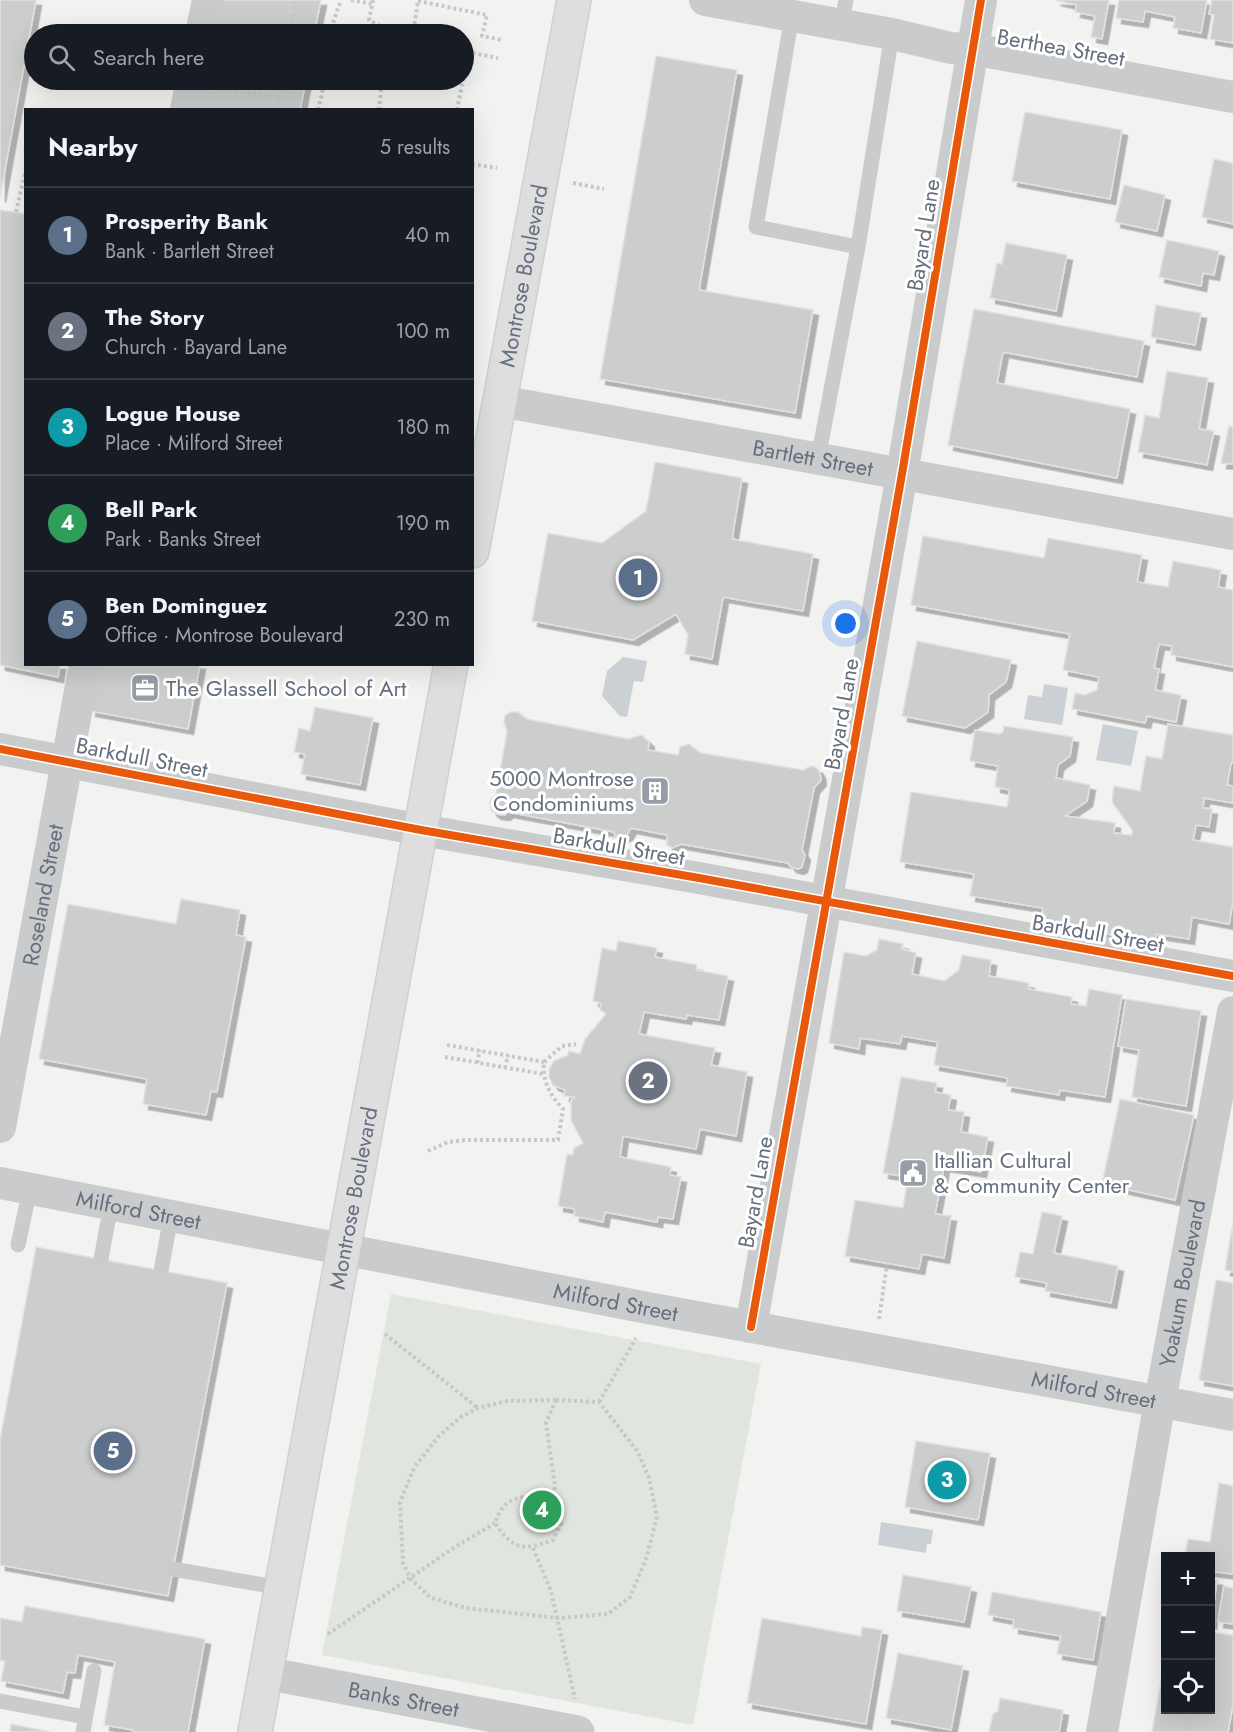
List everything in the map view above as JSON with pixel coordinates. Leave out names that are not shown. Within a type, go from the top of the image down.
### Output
[{"type":"main road","name":"Montrose Boulevard","points":[[474,540],[574,0]]},
{"type":"main road","name":"Montrose Boulevard","points":[[255,1732],[451,666]]},
{"type":"street","points":[[203,24],[208,0]]},
{"type":"street","name":"Berthea Street","points":[[705,0],[792,16],[843,12],[892,34],[951,48],[972,49],[1233,97]]},
{"type":"street","name":"Bayard Lane","points":[[751,1327],[902,474],[981,0]]},
{"type":"street","points":[[187,108],[199,90]]},
{"type":"street","name":"Bartlett Street","points":[[500,401],[1233,534]]},
{"type":"street","name":"Roseland Street","points":[[0,1127],[6,1057],[68,761],[85,666]]},
{"type":"street","name":"Barkdull Street","points":[[0,749],[421,830],[1233,976]]},
{"type":"street","name":"Yoakum Boulevard","points":[[1102,1732],[1160,1401],[1233,1012]]},
{"type":"street","name":"Milford Street","points":[[15,1186],[653,1309],[1233,1415]]},
{"type":"street","name":"Banks Street","points":[[265,1673],[504,1725],[577,1721]]},
{"type":"lane","points":[[792,16],[756,228],[858,247]]},
{"type":"lane","points":[[818,459],[858,247],[892,34]]},
{"type":"lane","points":[[15,1186],[18,1245]]},
{"type":"lane","points":[[101,1259],[111,1205]]},
{"type":"lane","points":[[161,1271],[171,1216]]},
{"type":"lane","points":[[173,1569],[281,1588]]},
{"type":"lane","points":[[0,1701],[84,1725],[94,1671]]},
{"type":"path","points":[[291,24],[295,0]]},
{"type":"path","points":[[333,24],[341,0]]},
{"type":"path","points":[[351,0],[372,2],[369,20],[376,24]]},
{"type":"path","points":[[414,24],[418,0],[487,15],[482,36],[502,40]]},
{"type":"path","points":[[474,53],[498,58]]},
{"type":"path","points":[[238,90],[279,97]]},
{"type":"path","points":[[277,108],[280,90]]},
{"type":"path","points":[[318,108],[323,90]]},
{"type":"path","points":[[379,108],[381,90]]},
{"type":"path","points":[[457,108],[461,90]]},
{"type":"path","points":[[474,164],[497,168]]},
{"type":"path","points":[[16,212],[24,178]]},
{"type":"path","points":[[573,183],[604,189]]},
{"type":"path","points":[[428,1151],[448,1142],[458,1141],[558,1140],[563,1109],[554,1098],[543,1074],[544,1062],[562,1046],[576,1044]]},
{"type":"path","points":[[447,1045],[544,1062]]},
{"type":"path","points":[[477,1063],[480,1050]]},
{"type":"path","points":[[506,1068],[508,1055]]},
{"type":"path","points":[[445,1058],[543,1074]]},
{"type":"path","points":[[873,1349],[887,1264]]},
{"type":"path","points":[[599,1402],[653,1309]]},
{"type":"path","points":[[385,1334],[478,1408]]},
{"type":"path","points":[[553,1502],[555,1486],[546,1423],[556,1400]]},
{"type":"path","points":[[507,1401],[599,1402],[638,1452],[649,1478],[657,1517],[646,1558],[630,1598],[608,1614],[558,1618],[466,1608],[431,1598],[411,1579],[403,1563],[400,1502],[415,1466],[439,1436],[461,1417],[478,1408],[507,1401]]},
{"type":"path","points":[[328,1634],[495,1522],[499,1511],[512,1498],[540,1496],[553,1502],[558,1509],[561,1524],[553,1540],[533,1548],[519,1546],[511,1541],[504,1536],[495,1522]]},
{"type":"path","points":[[533,1548],[551,1591],[558,1618],[577,1721]]},
{"type":"shaded area","points":[[623,657],[647,661],[643,682],[634,681],[627,717],[620,716],[602,696],[607,671]]},
{"type":"shaded area","points":[[1044,684],[1068,688],[1062,725],[1024,719],[1028,695],[1042,697]]},
{"type":"shaded area","points":[[1103,724],[1138,731],[1131,766],[1096,760]]},
{"type":"shaded area","points":[[391,1294],[761,1364],[693,1725],[322,1655]]},
{"type":"shaded area","points":[[881,1522],[933,1530],[931,1544],[927,1544],[926,1553],[878,1545]]},
{"type":"building","points":[[0,0],[36,0],[32,24],[24,24],[24,66],[0,197]]},
{"type":"building","points":[[221,0],[321,0],[316,24],[217,24]]},
{"type":"building","points":[[1055,0],[1109,0],[1102,39],[1091,37],[1095,16],[1075,12],[1077,5]]},
{"type":"building","points":[[1119,0],[1207,0],[1201,33],[1173,28],[1175,17],[1145,11],[1143,22],[1116,18]]},
{"type":"building","points":[[1212,0],[1233,0],[1233,43],[1210,39],[1214,15],[1209,14]]},
{"type":"building","points":[[656,56],[737,70],[699,290],[813,310],[795,413],[600,379]]},
{"type":"building","points":[[205,90],[304,90],[300,108],[201,108]]},
{"type":"building","points":[[1025,112],[1122,130],[1110,199],[1012,181]]},
{"type":"building","points":[[1214,159],[1233,163],[1233,224],[1202,217]]},
{"type":"building","points":[[1124,185],[1165,195],[1157,231],[1115,222]]},
{"type":"building","points":[[0,210],[24,214],[24,666],[60,666],[58,677],[0,665]]},
{"type":"building","points":[[1167,240],[1219,251],[1214,275],[1203,273],[1201,286],[1159,277]]},
{"type":"building","points":[[1006,243],[1067,255],[1056,311],[990,298],[997,263],[1002,264]]},
{"type":"building","points":[[1156,305],[1201,313],[1195,345],[1151,337]]},
{"type":"building","points":[[974,309],[1144,341],[1137,377],[1003,352],[997,383],[1130,409],[1117,478],[948,445]]},
{"type":"building","points":[[1167,371],[1208,378],[1199,429],[1214,431],[1207,465],[1138,452],[1145,415],[1159,418]]},
{"type":"building","points":[[1229,426],[1233,427],[1233,464],[1221,463]]},
{"type":"building","points":[[655,462],[742,478],[732,539],[813,554],[803,611],[723,597],[712,659],[685,654],[688,635],[676,614],[633,640],[532,621],[548,533],[602,543],[646,511]]},
{"type":"building","points":[[923,536],[1044,558],[1048,538],[1142,555],[1137,582],[1168,587],[1173,561],[1221,570],[1218,587],[1233,590],[1233,667],[1171,655],[1172,646],[1159,644],[1154,668],[1159,669],[1155,690],[1181,695],[1176,722],[1147,716],[1145,723],[1072,709],[1075,693],[1085,695],[1097,690],[1099,677],[1063,670],[1070,634],[911,605]]},
{"type":"building","points":[[917,641],[1011,660],[1006,682],[989,695],[988,712],[965,728],[902,716]]},
{"type":"building","name":"The Glassell School of Art","points":[[98,666],[200,666],[188,729],[90,711]]},
{"type":"building","points":[[315,707],[373,718],[360,785],[301,774],[305,754],[294,752],[299,728],[310,731]]},
{"type":"building","name":"5000 Montrose Condominiums","points":[[510,712],[518,712],[527,719],[628,739],[642,735],[649,742],[648,750],[678,755],[680,747],[689,744],[701,753],[803,770],[811,766],[817,768],[821,780],[814,788],[802,850],[805,855],[802,867],[798,869],[791,867],[788,863],[681,844],[672,848],[667,845],[667,835],[631,828],[627,835],[622,837],[615,836],[614,832],[508,812],[505,815],[496,814],[491,810],[490,803],[491,798],[496,795],[507,731],[505,716]]},
{"type":"building","points":[[1168,724],[1233,735],[1233,763],[1231,763],[1227,785],[1233,786],[1233,803],[1204,798],[1203,808],[1212,809],[1209,827],[1196,825],[1193,840],[1233,847],[1233,901],[1229,924],[1192,917],[1189,939],[1156,934],[1155,942],[1041,923],[1043,908],[970,896],[974,874],[900,862],[911,792],[1007,807],[1010,790],[995,787],[998,766],[970,761],[975,730],[999,734],[1003,732],[1004,726],[1073,737],[1070,756],[1058,765],[1056,778],[1090,785],[1087,801],[1065,816],[1115,823],[1114,833],[1132,835],[1132,830],[1112,802],[1114,786],[1140,791],[1146,756],[1162,759]]},
{"type":"building","points":[[181,899],[240,910],[236,935],[246,937],[217,1092],[211,1091],[206,1115],[143,1104],[147,1079],[39,1059],[68,904],[176,924]]},
{"type":"building","points":[[879,939],[903,944],[902,949],[916,953],[912,974],[944,981],[959,970],[962,955],[991,960],[989,976],[1029,983],[1028,989],[1072,997],[1071,1004],[1086,1006],[1089,989],[1122,995],[1105,1097],[1060,1090],[1059,1095],[1006,1086],[1008,1078],[934,1065],[938,1042],[902,1036],[900,1044],[860,1038],[859,1049],[829,1043],[844,952],[866,956],[877,950]]},
{"type":"building","points":[[618,941],[657,948],[655,957],[697,965],[696,970],[728,976],[719,1020],[687,1015],[686,1019],[644,1012],[639,1034],[715,1048],[711,1065],[747,1072],[736,1136],[700,1129],[696,1149],[623,1136],[620,1157],[671,1167],[670,1175],[681,1177],[673,1219],[658,1217],[657,1222],[605,1212],[603,1222],[574,1216],[575,1209],[558,1206],[567,1154],[573,1155],[574,1148],[583,1143],[571,1120],[571,1101],[574,1097],[564,1096],[565,1090],[553,1085],[549,1077],[549,1070],[554,1061],[568,1055],[569,1051],[580,1054],[585,1039],[606,1014],[600,1010],[601,1003],[593,1001],[602,948],[616,951]]},
{"type":"building","points":[[1126,999],[1201,1011],[1186,1106],[1132,1097],[1139,1050],[1118,1046]]},
{"type":"building","name":"Itallian Cultural & Community Center","points":[[901,1077],[937,1083],[935,1092],[951,1095],[948,1110],[964,1112],[961,1132],[988,1137],[981,1172],[944,1166],[935,1214],[951,1216],[944,1258],[922,1254],[919,1269],[845,1256],[855,1200],[903,1208],[908,1177],[883,1173]]},
{"type":"building","points":[[1120,1099],[1194,1115],[1175,1200],[1102,1184]]},
{"type":"building","points":[[1042,1212],[1062,1216],[1054,1253],[1118,1266],[1111,1303],[1045,1291],[1047,1283],[1015,1277],[1020,1252],[1033,1254]]},
{"type":"building","points":[[1233,1223],[1233,1272],[1225,1270]]},
{"type":"building","points":[[36,1247],[227,1283],[168,1596],[0,1565],[0,1440]]},
{"type":"building","points":[[1216,1280],[1233,1283],[1233,1386],[1199,1380]]},
{"type":"building","points":[[916,1441],[990,1453],[978,1520],[905,1507]]},
{"type":"building","points":[[1219,1483],[1233,1486],[1233,1574],[1215,1572],[1215,1552],[1186,1552],[1188,1539],[1210,1542]]},
{"type":"building","points":[[903,1575],[971,1587],[964,1622],[897,1611]]},
{"type":"building","points":[[1224,1586],[1233,1588],[1233,1624],[1218,1622]]},
{"type":"building","points":[[992,1592],[1101,1612],[1093,1660],[1057,1654],[1061,1636],[1013,1628],[1014,1620],[988,1615]]},
{"type":"building","points":[[25,1606],[205,1639],[188,1732],[133,1732],[133,1730],[104,1725],[115,1662],[78,1655],[75,1673],[67,1672],[63,1693],[1,1681],[5,1661],[0,1660],[0,1618],[22,1622]]},
{"type":"building","points":[[762,1618],[861,1636],[862,1627],[882,1630],[866,1724],[747,1703]]},
{"type":"building","points":[[1215,1633],[1233,1635],[1233,1705],[1228,1732],[1152,1732],[1161,1681],[1161,1714],[1215,1714]]},
{"type":"building","points":[[898,1653],[963,1666],[951,1730],[886,1718]]},
{"type":"building","points":[[1000,1698],[1063,1710],[1059,1732],[989,1732],[993,1714],[998,1711]]},
{"type":"building","points":[[11,1724],[50,1732],[10,1732]]},
{"type":"cycle path","points":[[751,1327],[902,474],[981,0]]},
{"type":"cycle path","points":[[0,749],[421,830],[699,878],[1233,976]]},
{"type":"place","name":"Prosperity Bank","points":[[638,578]]},
{"type":"place","name":"The Glassell School of Art","points":[[145,688]]},
{"type":"place","name":"5000 Montrose Condominiums","points":[[655,791]]},
{"type":"place","name":"The Story","points":[[648,1081]]},
{"type":"place","name":"Itallian Cultural & Community Center","points":[[913,1173]]},
{"type":"place","name":"Ben Dominguez","points":[[113,1451]]},
{"type":"place","name":"Logue House","points":[[947,1480]]},
{"type":"place","name":"Bell Park","points":[[542,1510]]}]
